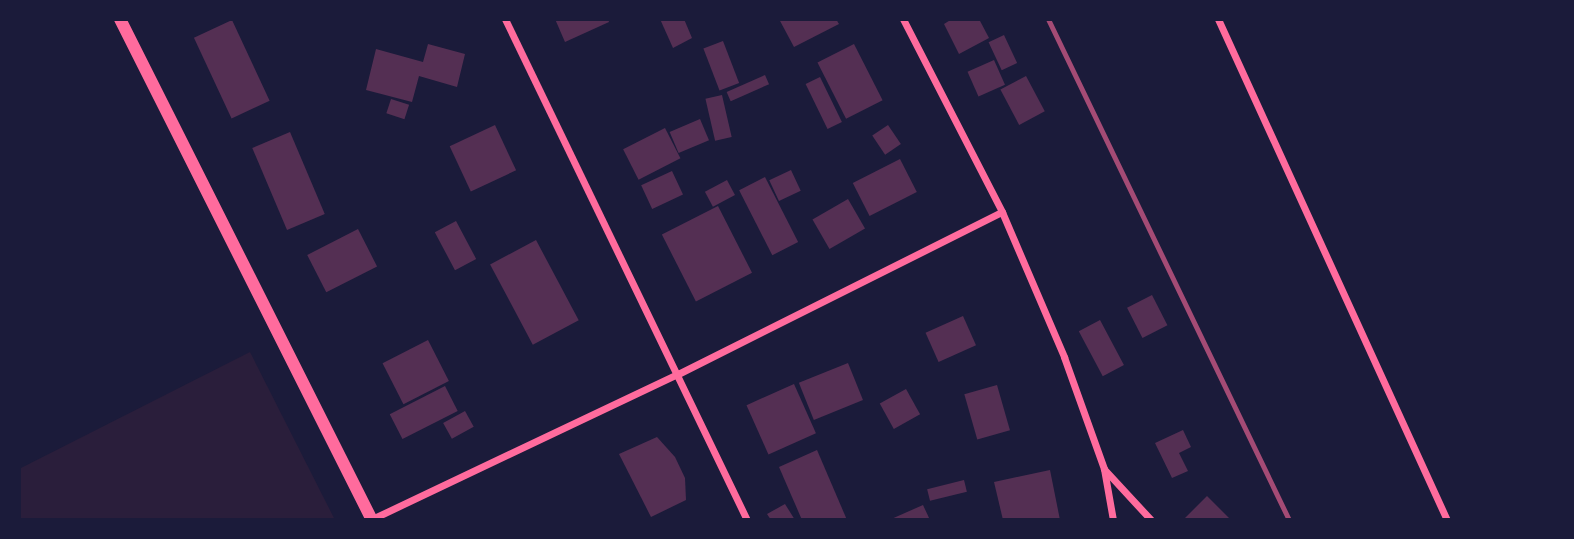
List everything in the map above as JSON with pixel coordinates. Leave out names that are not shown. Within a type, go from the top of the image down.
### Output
[{"type":"street","points":[[120,19],[372,519],[678,374],[1002,212]]},
{"type":"street","points":[[505,19],[747,520]]},
{"type":"street","points":[[903,19],[1002,212],[1064,357],[1104,469],[1113,520]]},
{"type":"street","points":[[1218,19],[1447,520]]},
{"type":"street","points":[[1104,469],[1151,520]]},
{"type":"shaded area","points":[[250,352],[335,520],[19,520],[19,469]]},
{"type":"building","points":[[555,19],[608,19],[609,22],[565,42]]},
{"type":"building","points":[[660,19],[684,19],[692,38],[673,48]]},
{"type":"building","points":[[779,19],[836,19],[839,24],[794,47]]},
{"type":"building","points":[[952,19],[979,19],[989,38],[959,54],[944,24]]},
{"type":"building","points":[[232,20],[270,101],[232,118],[194,38]]},
{"type":"building","points":[[1004,35],[1017,63],[1002,70],[989,42]]},
{"type":"building","points":[[723,41],[739,83],[720,91],[703,49]]},
{"type":"building","points":[[428,44],[465,54],[457,87],[419,76],[412,102],[366,90],[376,49],[423,62]]},
{"type":"building","points":[[854,44],[883,100],[846,119],[817,63]]},
{"type":"building","points":[[994,60],[1005,85],[978,96],[968,72]]},
{"type":"building","points":[[765,75],[769,84],[731,101],[727,92]]},
{"type":"building","points":[[1026,76],[1045,111],[1019,125],[1000,90]]},
{"type":"building","points":[[820,77],[842,122],[828,129],[806,84]]},
{"type":"building","points":[[722,95],[732,137],[715,141],[705,99]]},
{"type":"building","points":[[391,99],[409,105],[404,119],[386,113]]},
{"type":"building","points":[[700,119],[709,140],[679,153],[670,132]]},
{"type":"building","points":[[495,125],[516,170],[471,191],[450,146]]},
{"type":"building","points":[[888,125],[901,144],[885,155],[872,136]]},
{"type":"building","points":[[665,128],[680,158],[639,180],[623,149]]},
{"type":"building","points":[[290,132],[325,214],[287,230],[252,148]]},
{"type":"building","points":[[900,159],[917,192],[870,216],[853,183]]},
{"type":"building","points":[[791,170],[801,191],[779,201],[769,180]]},
{"type":"building","points":[[672,171],[683,195],[652,209],[641,185]]},
{"type":"building","points":[[765,177],[798,242],[772,255],[739,190]]},
{"type":"building","points":[[727,180],[735,195],[713,207],[705,192]]},
{"type":"building","points":[[848,199],[865,228],[829,249],[812,220]]},
{"type":"building","points":[[718,206],[752,273],[696,301],[662,235]]},
{"type":"building","points":[[456,221],[476,259],[455,270],[435,232]]},
{"type":"building","points":[[358,229],[377,266],[326,292],[307,255]]},
{"type":"building","points":[[536,240],[579,320],[533,345],[490,264]]},
{"type":"building","points":[[1152,295],[1167,325],[1142,338],[1127,308]]},
{"type":"building","points":[[963,316],[976,345],[939,362],[926,333]]},
{"type":"building","points":[[1100,320],[1124,365],[1103,376],[1079,331]]},
{"type":"building","points":[[428,340],[449,381],[403,404],[383,363]]},
{"type":"building","points":[[848,363],[863,400],[814,420],[799,383]]},
{"type":"building","points":[[794,384],[816,433],[768,454],[746,405]]},
{"type":"building","points":[[997,385],[1010,430],[977,440],[964,394]]},
{"type":"building","points":[[445,386],[458,411],[402,439],[390,414]]},
{"type":"building","points":[[906,389],[920,414],[894,429],[880,404]]},
{"type":"building","points":[[465,411],[474,427],[452,439],[443,423]]},
{"type":"building","points":[[1183,430],[1191,447],[1179,453],[1188,471],[1172,478],[1155,443]]},
{"type":"building","points":[[657,437],[675,457],[685,478],[686,500],[651,517],[619,454]]},
{"type":"building","points":[[817,450],[847,520],[802,520],[779,467]]},
{"type":"building","points":[[1050,470],[1060,520],[1003,520],[994,482]]},
{"type":"building","points":[[964,480],[967,492],[930,501],[927,489]]},
{"type":"building","points":[[1207,496],[1231,520],[1185,518]]},
{"type":"building","points":[[785,504],[795,520],[771,520],[767,514]]},
{"type":"building","points":[[923,505],[930,520],[889,520]]},
{"type":"railway","points":[[1048,19],[1289,520]]}]
